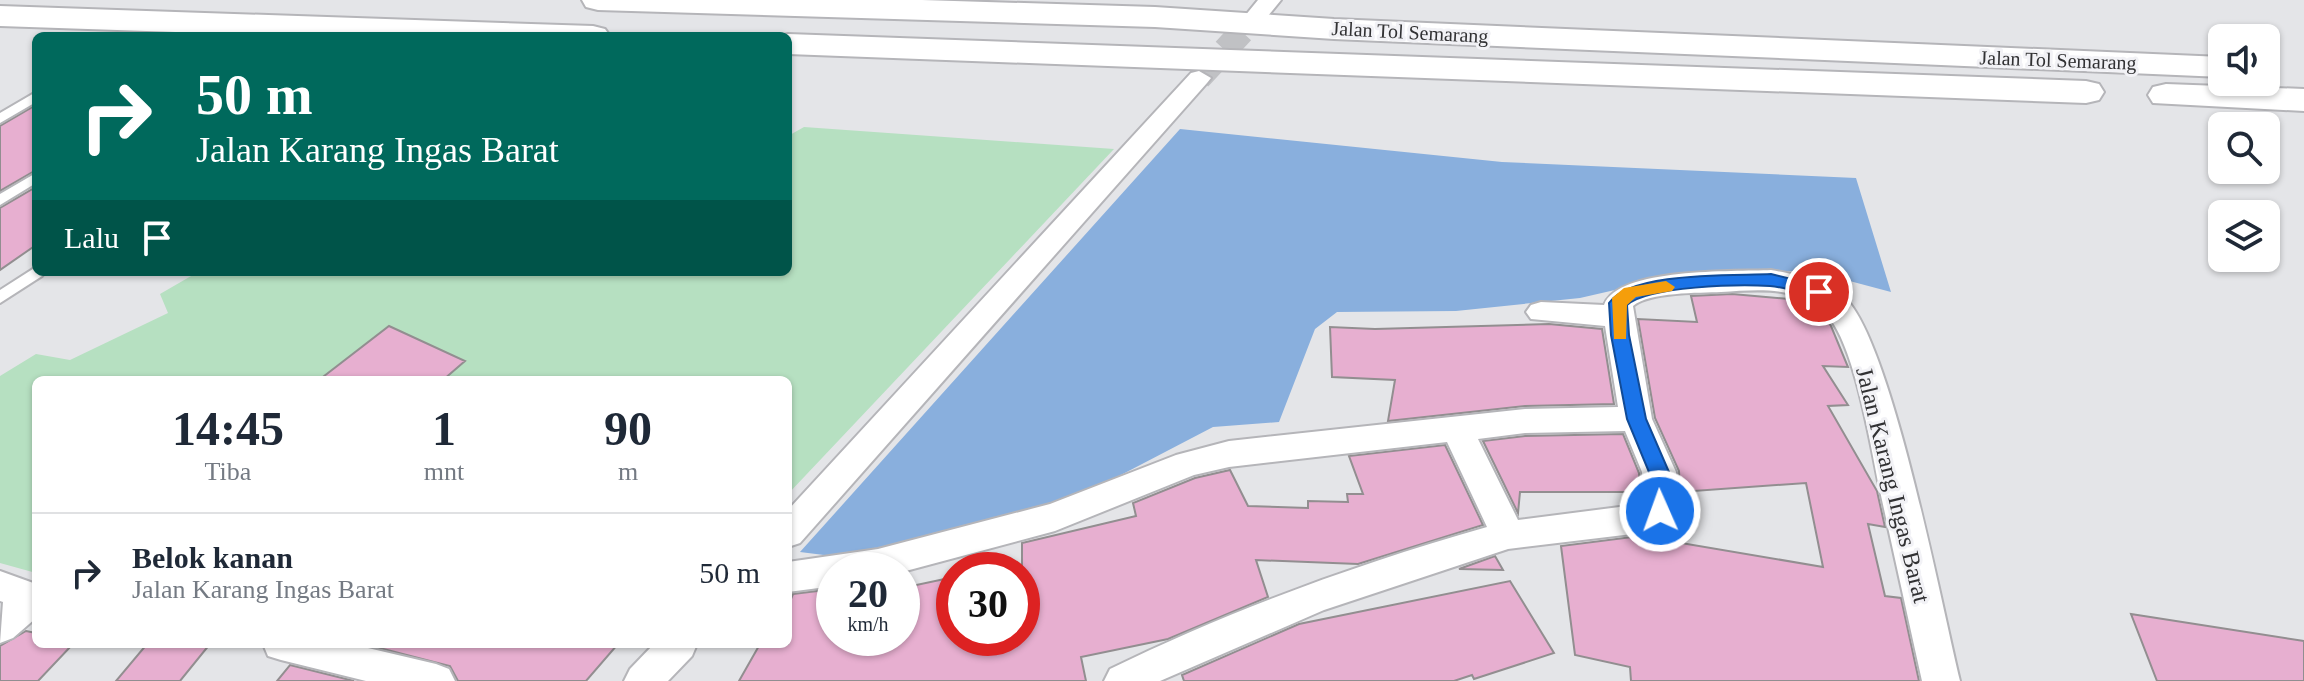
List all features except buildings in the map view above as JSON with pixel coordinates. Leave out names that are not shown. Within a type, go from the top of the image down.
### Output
[{"type":"highway","name":"Jalan Tol Semarang","points":[[598,0],[1155,17],[1350,30],[2208,66]]},
{"type":"highway","points":[[0,16],[474,32]]},
{"type":"highway","name":"Jalan Tol Semarang","points":[[792,44],[2304,100]]},
{"type":"highway","points":[[2280,69],[2304,70]]},
{"type":"street","points":[[1251,22],[1270,0]]},
{"type":"street","points":[[792,529],[1199,78]]},
{"type":"street","name":"Jalan Karang Ingas Barat","points":[[1618,316],[1618,303],[1631,292],[1771,280],[1819,292],[1835,305],[1850,326],[1874,392],[1941,681]]},
{"type":"street","points":[[1123,681],[1182,651],[1341,586],[1508,535],[1649,518],[1660,511],[1659,472],[1636,419],[1618,316],[1541,312]]},
{"type":"street","points":[[914,552],[1055,517],[1188,464],[1229,454],[1525,421],[1636,419]]},
{"type":"street","points":[[1457,429],[1508,535]]},
{"type":"street","points":[[792,576],[816,573]]},
{"type":"street","points":[[0,586],[32,598]]},
{"type":"street","points":[[0,627],[32,601]]},
{"type":"street","points":[[298,648],[436,681]]},
{"type":"street","points":[[643,681],[675,648]]},
{"type":"lane","points":[[0,119],[32,99]]},
{"type":"lane","points":[[0,200],[32,180]]},
{"type":"lane","points":[[0,298],[32,276]]},
{"type":"green space","points":[[804,127],[1114,149],[792,490],[792,376],[32,376],[32,572],[0,563],[0,376],[36,354],[70,360],[168,313],[160,294],[191,276],[792,276],[792,134]]},
{"type":"water","points":[[1180,129],[1502,162],[1856,178],[1891,292],[1812,271],[1689,273],[1580,298],[1456,311],[1337,312],[1315,329],[1279,422],[1213,427],[1050,512],[885,552],[800,552]]},
{"type":"tunnel","points":[[1199,78],[1251,22]]},
{"type":"slow traffic","points":[[1620,334],[1618,303],[1631,292],[1666,287]]},
{"type":"route","points":[[1660,511],[1663,495],[1659,472],[1636,419],[1620,335],[1618,303],[1631,292],[1686,284],[1771,280],[1819,292]]}]
